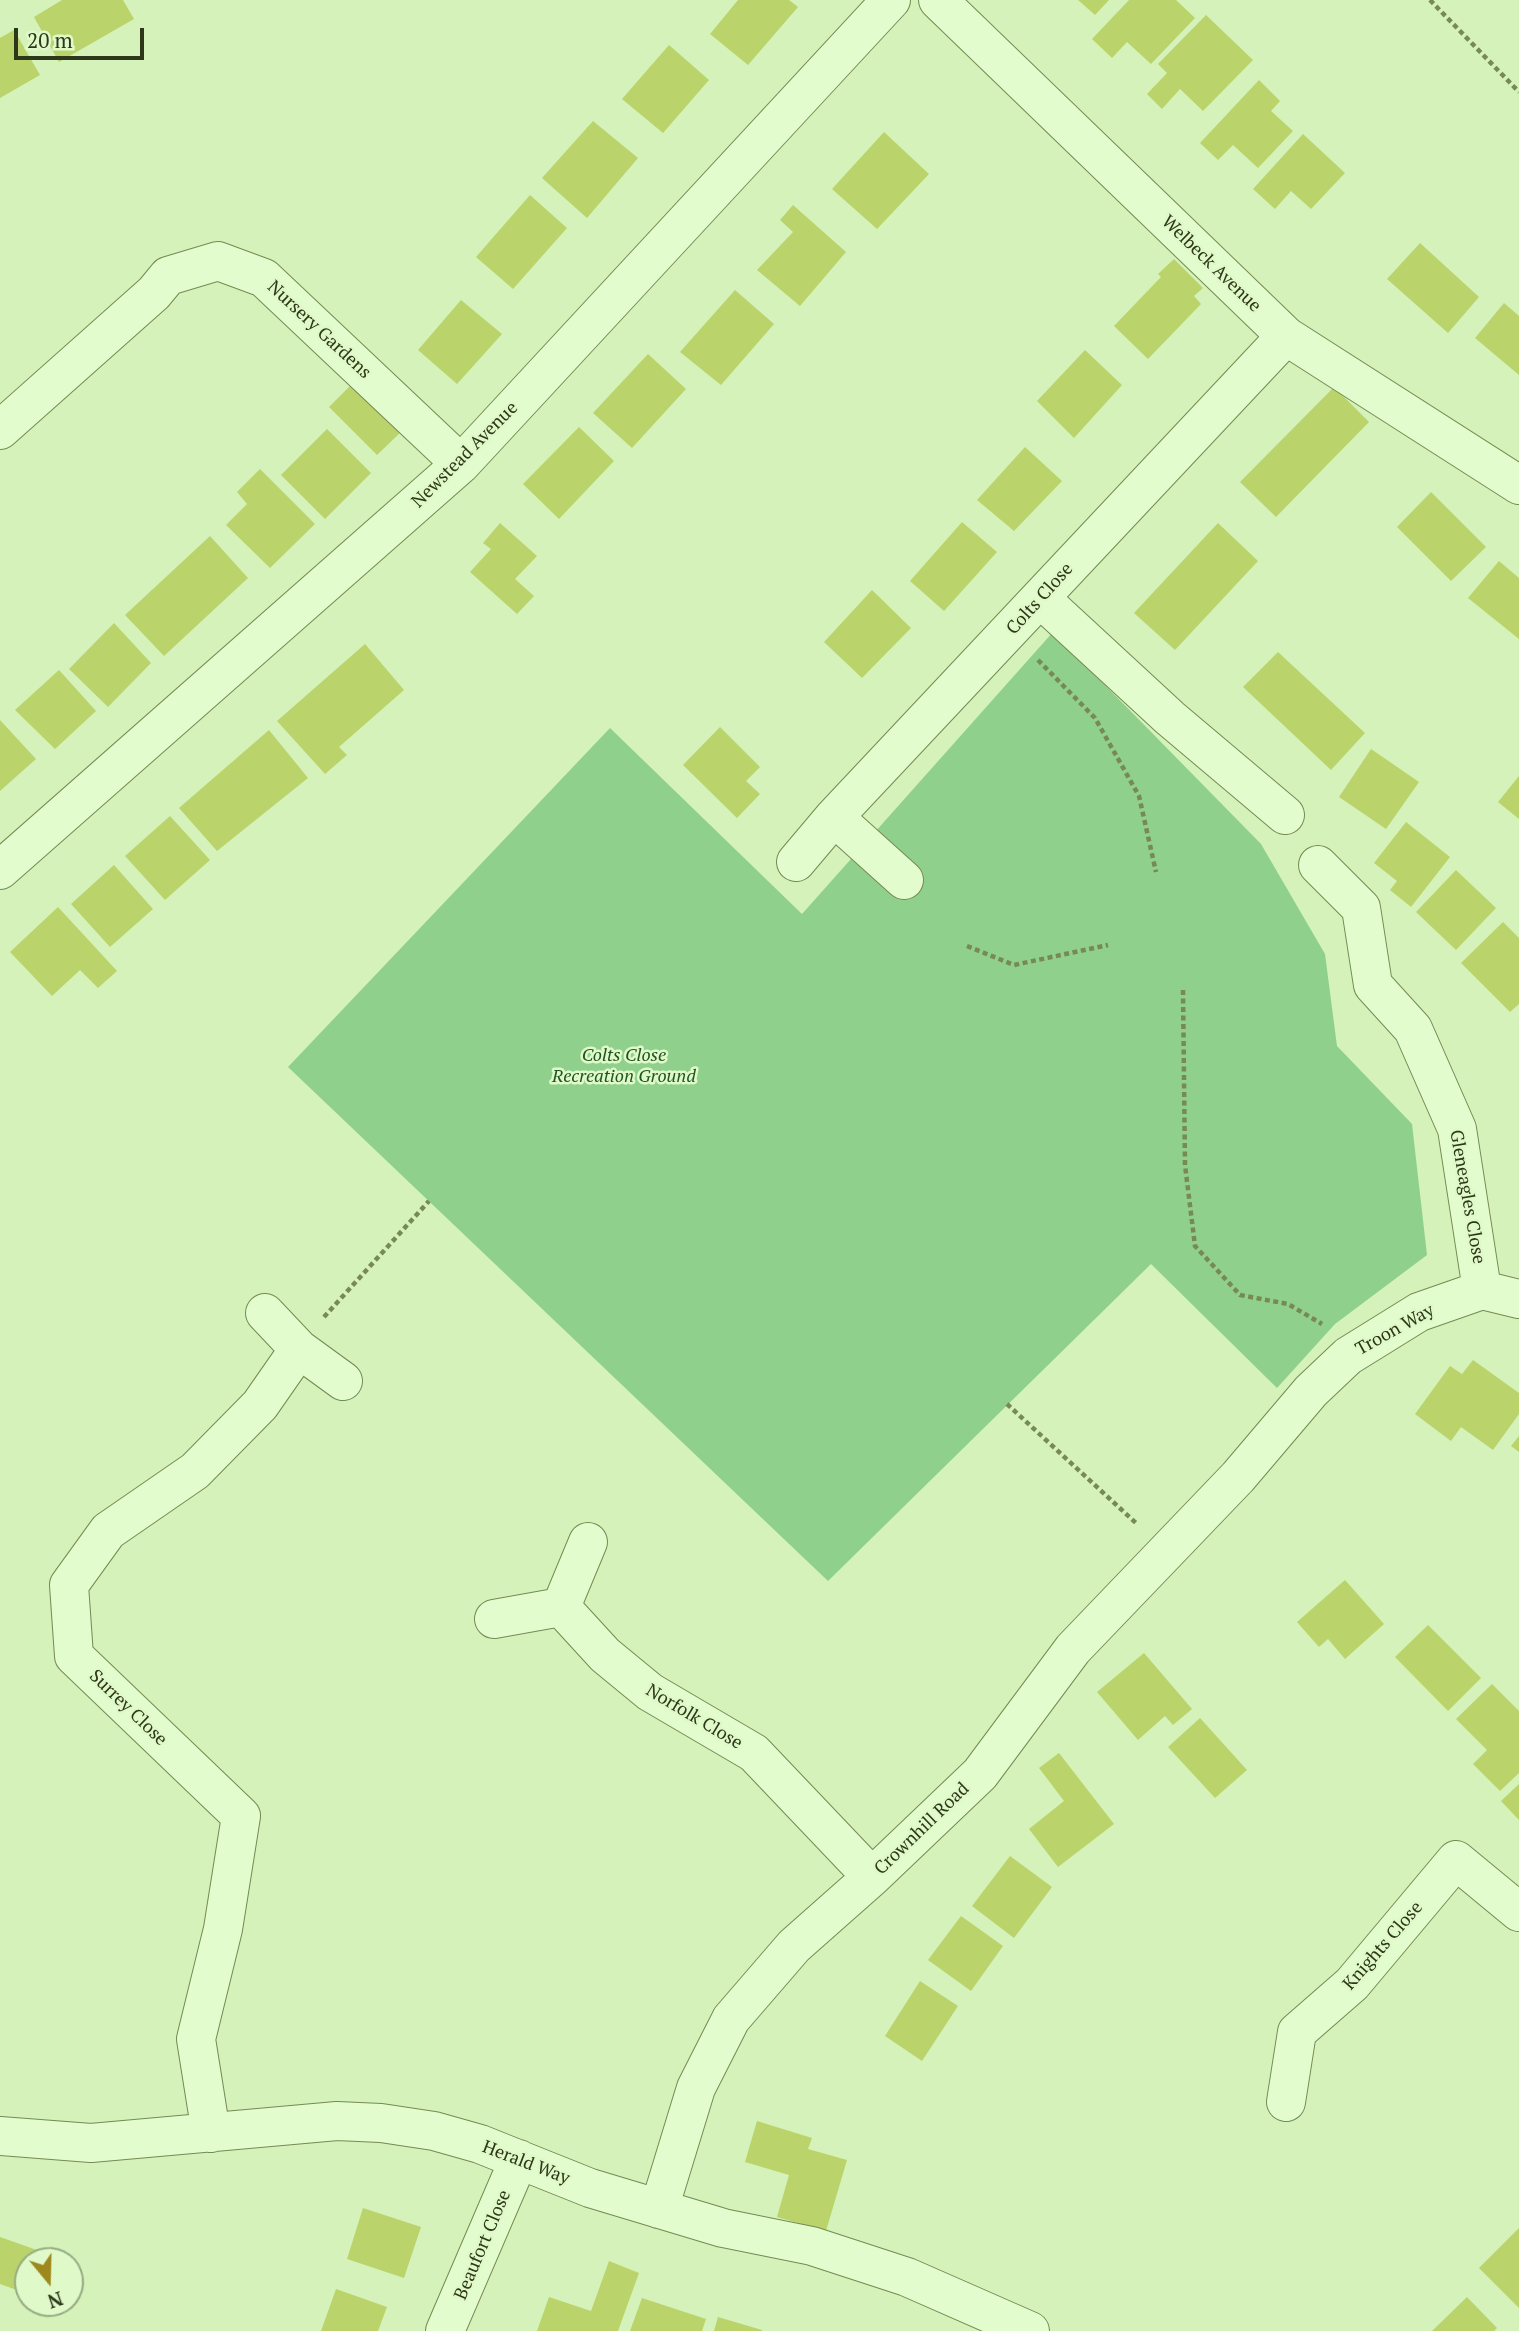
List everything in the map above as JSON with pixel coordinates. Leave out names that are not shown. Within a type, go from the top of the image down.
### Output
[{"type":"street","name":"Newstead Avenue","points":[[0,870],[461,464],[891,0]]},
{"type":"street","name":"Welbeck Avenue","points":[[938,0],[1286,336],[1519,485]]},
{"type":"street","name":"Nursery Gardens","points":[[0,430],[154,293],[168,276],[218,261],[264,278],[461,464]]},
{"type":"street","name":"Colts Close","points":[[796,862],[834,817],[1286,336]]},
{"type":"street","points":[[1040,598],[1170,718],[1285,815]]},
{"type":"street","points":[[834,817],[904,880]]},
{"type":"street","name":"Gleneagles Close","points":[[1318,865],[1361,908],[1373,985],[1413,1029],[1457,1129],[1482,1290]]},
{"type":"street","points":[[1482,1290],[1519,1299]]},
{"type":"street","name":"Troon Way","points":[[1238,1477],[1311,1391],[1348,1356],[1419,1312],[1482,1290]]},
{"type":"street","points":[[265,1312],[299,1349],[343,1381]]},
{"type":"street","name":"Surrey Close","points":[[211,2133],[196,2039],[223,1929],[241,1816],[74,1656],[69,1585],[108,1531],[195,1471],[260,1405],[299,1349]]},
{"type":"street","name":"Crownhill Road","points":[[659,2209],[696,2088],[731,2019],[794,1946],[872,1877],[980,1774],[1073,1648],[1238,1477]]},
{"type":"street","points":[[494,1619],[561,1607],[588,1542]]},
{"type":"street","name":"Norfolk Close","points":[[561,1607],[605,1655],[650,1692],[754,1753],[872,1877]]},
{"type":"street","name":"Knights Close","points":[[1286,2102],[1297,2032],[1352,1984],[1456,1860],[1519,1912]]},
{"type":"street","name":"Herald Way","points":[[0,2136],[91,2143],[324,2122],[382,2123],[434,2131],[519,2159],[590,2188],[723,2228],[812,2246],[907,2277],[1030,2331]]},
{"type":"street","name":"Beaufort Close","points":[[445,2331],[519,2159]]},
{"type":"path","points":[[1430,0],[1519,92]]},
{"type":"path","points":[[1010,632],[1095,718],[1139,796],[1156,872]]},
{"type":"path","points":[[967,946],[1013,965],[1108,945]]},
{"type":"path","points":[[1183,990],[1185,1165],[1195,1246],[1240,1295],[1288,1304],[1319,1321],[1348,1356]]},
{"type":"path","points":[[299,1349],[310,1332],[429,1201]]},
{"type":"path","points":[[1007,1404],[1166,1551]]},
{"type":"green space","name":"Colts Close Recreation Ground","points":[[1053,632],[1261,844],[1325,954],[1337,1046],[1412,1124],[1427,1255],[1335,1324],[1277,1388],[1151,1264],[828,1581],[288,1067],[610,728],[802,914]]},
{"type":"building","points":[[62,0],[123,0],[134,19],[59,62],[34,17]]},
{"type":"building","points":[[738,0],[789,0],[798,7],[748,65],[710,34]]},
{"type":"building","points":[[1078,0],[1109,0],[1095,15]]},
{"type":"building","points":[[1129,0],[1176,0],[1195,18],[1151,64],[1127,42],[1112,58],[1092,39]]},
{"type":"building","points":[[1206,15],[1253,60],[1203,111],[1180,89],[1162,109],[1147,94],[1167,73],[1158,64]]},
{"type":"building","points":[[14,30],[40,75],[0,98],[0,38]]},
{"type":"building","points":[[669,45],[709,80],[663,133],[622,99]]},
{"type":"building","points":[[1259,80],[1280,101],[1271,111],[1293,131],[1258,168],[1233,145],[1218,160],[1200,143]]},
{"type":"building","points":[[593,121],[638,158],[587,218],[542,178]]},
{"type":"building","points":[[884,132],[929,174],[877,229],[832,189]]},
{"type":"building","points":[[1303,134],[1345,173],[1311,209],[1291,191],[1275,209],[1253,189]]},
{"type":"building","points":[[530,195],[567,228],[513,289],[476,257]]},
{"type":"building","points":[[793,205],[846,252],[800,306],[757,270],[793,232],[780,220]]},
{"type":"building","points":[[1420,243],[1479,297],[1448,333],[1387,279]]},
{"type":"building","points":[[1174,259],[1203,288],[1194,296],[1201,304],[1148,359],[1114,326],[1161,277],[1158,274]]},
{"type":"building","points":[[735,290],[774,324],[721,385],[680,352]]},
{"type":"building","points":[[461,300],[502,334],[457,384],[418,350]]},
{"type":"building","points":[[1504,303],[1519,316],[1519,375],[1475,338]]},
{"type":"building","points":[[1085,350],[1122,385],[1074,438],[1037,401]]},
{"type":"building","points":[[648,354],[686,389],[632,448],[593,413]]},
{"type":"building","points":[[354,382],[403,430],[377,455],[329,407]]},
{"type":"building","points":[[1334,387],[1369,422],[1276,517],[1240,482]]},
{"type":"building","points":[[579,427],[614,461],[559,519],[523,484]]},
{"type":"building","points":[[327,429],[371,473],[325,519],[281,475]]},
{"type":"building","points":[[1025,447],[1062,481],[1014,531],[977,500]]},
{"type":"building","points":[[260,469],[315,524],[270,568],[226,525],[247,504],[237,492]]},
{"type":"building","points":[[1431,492],[1486,547],[1451,581],[1397,527]]},
{"type":"building","points":[[962,522],[997,552],[944,611],[910,581]]},
{"type":"building","points":[[500,523],[537,556],[515,579],[534,596],[517,614],[470,572],[491,549],[483,543]]},
{"type":"building","points":[[1218,523],[1258,561],[1175,650],[1134,613]]},
{"type":"building","points":[[210,536],[248,578],[164,656],[125,615]]},
{"type":"building","points":[[1499,561],[1519,578],[1519,639],[1468,598]]},
{"type":"building","points":[[872,590],[911,628],[862,678],[824,642]]},
{"type":"building","points":[[114,623],[151,663],[108,707],[69,669]]},
{"type":"building","points":[[365,644],[404,690],[339,747],[347,755],[325,774],[277,721]]},
{"type":"building","points":[[1278,652],[1365,733],[1331,770],[1243,687]]},
{"type":"building","points":[[59,670],[96,711],[55,749],[15,710]]},
{"type":"building","points":[[0,720],[36,759],[0,791]]},
{"type":"building","points":[[720,727],[760,767],[746,781],[760,794],[737,818],[683,765]]},
{"type":"building","points":[[269,730],[308,778],[217,851],[179,808]]},
{"type":"building","points":[[1371,749],[1419,782],[1386,829],[1339,797]]},
{"type":"building","points":[[1519,776],[1519,819],[1498,802]]},
{"type":"building","points":[[170,816],[210,860],[165,900],[125,856]]},
{"type":"building","points":[[1406,822],[1450,857],[1411,907],[1390,890],[1397,881],[1374,863]]},
{"type":"building","points":[[114,865],[153,909],[110,947],[71,904]]},
{"type":"building","points":[[1456,870],[1496,908],[1456,950],[1416,912]]},
{"type":"building","points":[[58,907],[117,971],[98,988],[80,970],[52,996],[10,952]]},
{"type":"building","points":[[1503,922],[1519,938],[1519,1004],[1510,1012],[1461,963]]},
{"type":"building","points":[[1473,1360],[1519,1393],[1519,1414],[1493,1450],[1461,1427],[1451,1441],[1415,1414],[1450,1366],[1462,1374]]},
{"type":"building","points":[[1519,1436],[1519,1452],[1511,1446]]},
{"type":"building","points":[[1345,1580],[1384,1624],[1345,1659],[1328,1639],[1319,1647],[1297,1622]]},
{"type":"building","points":[[1428,1625],[1481,1678],[1448,1711],[1395,1657]]},
{"type":"building","points":[[1144,1653],[1192,1709],[1173,1725],[1165,1716],[1138,1740],[1097,1692]]},
{"type":"building","points":[[1492,1684],[1519,1711],[1519,1773],[1500,1791],[1473,1764],[1487,1750],[1456,1719]]},
{"type":"building","points":[[1200,1718],[1247,1770],[1215,1798],[1168,1747]]},
{"type":"building","points":[[1059,1753],[1114,1824],[1058,1867],[1029,1829],[1064,1801],[1039,1768]]},
{"type":"building","points":[[1519,1784],[1519,1820],[1501,1801]]},
{"type":"building","points":[[1010,1856],[1052,1887],[1014,1938],[972,1906]]},
{"type":"building","points":[[961,1916],[1003,1946],[971,1991],[928,1960]]},
{"type":"building","points":[[920,1981],[958,2006],[922,2061],[885,2036]]},
{"type":"building","points":[[757,2121],[812,2138],[808,2149],[847,2160],[826,2231],[777,2217],[789,2175],[745,2162]]},
{"type":"building","points":[[363,2208],[421,2227],[404,2278],[347,2259]]},
{"type":"building","points":[[1519,2228],[1519,2308],[1479,2268]]},
{"type":"building","points":[[0,2237],[28,2247],[14,2247],[14,2289],[0,2284]]},
{"type":"building","points":[[609,2261],[639,2273],[618,2331],[537,2331],[549,2297],[591,2311]]},
{"type":"building","points":[[336,2289],[387,2307],[378,2331],[321,2331]]},
{"type":"building","points":[[1467,2297],[1497,2328],[1494,2331],[1432,2331]]},
{"type":"building","points":[[642,2298],[706,2319],[702,2331],[630,2331]]},
{"type":"building","points":[[718,2317],[762,2330],[762,2331],[714,2331]]}]
